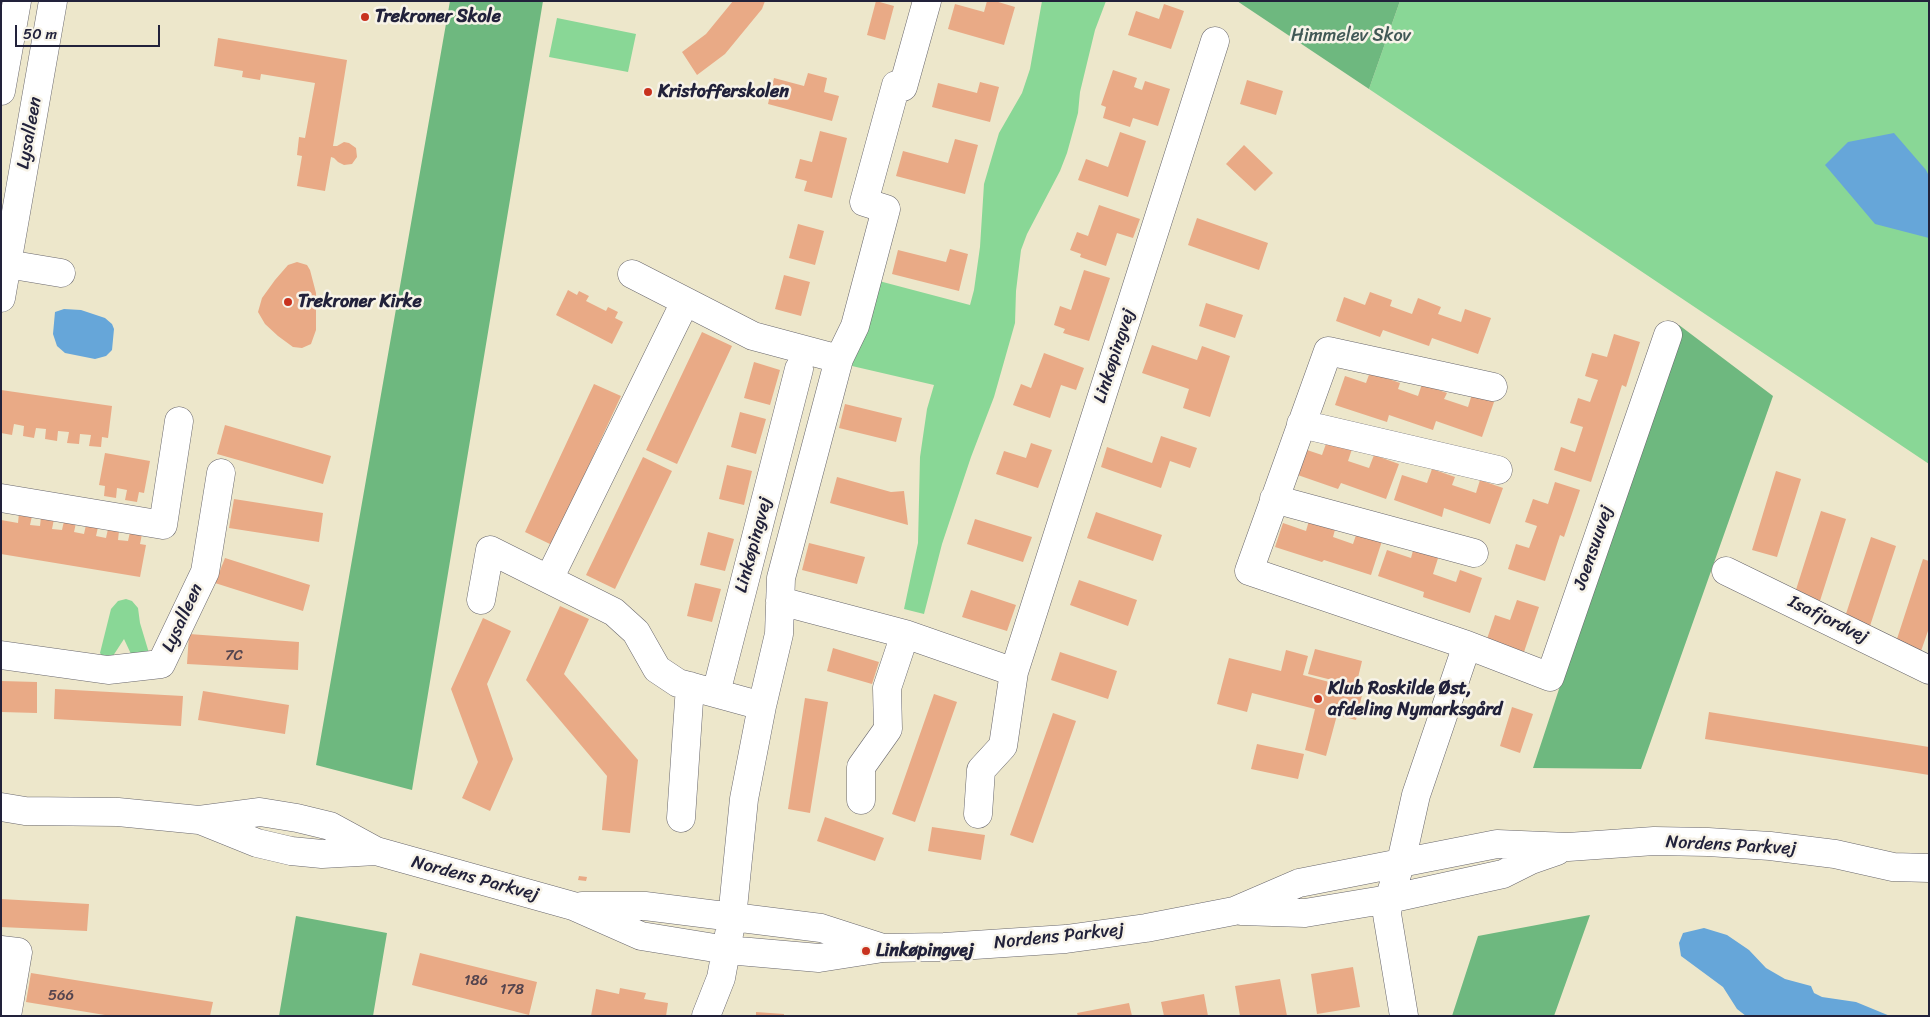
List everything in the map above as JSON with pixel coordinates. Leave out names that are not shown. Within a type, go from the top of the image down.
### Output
[{"type":"street","name":"Lysalleen","points":[[1,91],[17,1]]},
{"type":"street","name":"Lysalleen","points":[[1,298],[4,264],[53,1]]},
{"type":"street","name":"Linkøpingvej","points":[[706,1016],[721,978],[727,950],[744,799],[762,706],[779,634],[781,578],[839,359],[855,326],[886,209],[864,202],[896,85],[903,87],[927,1]]},
{"type":"street","name":"Linkøpingvej","points":[[978,814],[981,770],[1003,746],[1014,672],[1215,41]]},
{"type":"street","points":[[4,264],[61,273]]},
{"type":"street","points":[[632,274],[753,336],[839,359]]},
{"type":"street","points":[[549,579],[685,302]]},
{"type":"street","name":"Joensuuvej","points":[[1494,387],[1328,351],[1300,424],[1249,571],[1467,646],[1550,677],[1668,335]]},
{"type":"street","name":"Linkøpingvej","points":[[681,818],[703,690],[799,368]]},
{"type":"street","points":[[1,498],[164,525],[180,421]]},
{"type":"street","points":[[1300,424],[1498,470]]},
{"type":"street","name":"Lysalleen","points":[[1,656],[108,670],[161,664],[205,572],[220,473]]},
{"type":"street","points":[[1274,498],[1474,553]]},
{"type":"street","points":[[481,600],[490,550],[614,612],[636,632],[657,669],[678,683],[762,706]]},
{"type":"street","name":"Isafjordvej","points":[[1726,571],[1929,670]]},
{"type":"street","points":[[780,601],[905,634],[1014,672]]},
{"type":"street","points":[[861,800],[860,767],[888,728],[887,688],[905,634]]},
{"type":"street","points":[[1404,1016],[1387,914],[1389,898],[1401,862],[1416,795],[1467,646]]},
{"type":"street","name":"Nordens Parkvej","points":[[9,812],[118,812],[199,820],[257,843],[291,851],[322,854],[376,851],[573,906],[642,936],[727,950],[819,958],[883,948],[944,947],[1066,939],[1146,928],[1234,911],[1299,883],[1497,844],[1568,847],[1654,842],[1744,844],[1835,854],[1893,867],[1929,868]]},
{"type":"street","name":"Nordens Parkvej","points":[[1234,911],[1305,913],[1389,898],[1502,874],[1531,860],[1568,847]]},
{"type":"street","name":"Nordens Parkvej","points":[[1893,867],[1929,887]]},
{"type":"street","name":"Nordens Parkvej","points":[[573,906],[645,906],[821,928],[883,948]]},
{"type":"street","points":[[1,950],[18,952],[7,1016]]},
{"type":"green space","points":[[450,1],[543,1],[412,790],[316,765]]},
{"type":"green space","points":[[1042,1],[1106,1],[1095,30],[1080,92],[1078,113],[1067,153],[1021,250],[1016,291],[1015,323],[994,397],[971,457],[942,544],[924,614],[904,609],[918,543],[920,457],[927,409],[934,385],[852,366],[856,347],[879,281],[970,305],[980,247],[984,184],[999,133],[1022,93],[1030,69]]},
{"type":"green space","name":"Himmelev Skov","points":[[1237,1],[1400,1],[1369,89]]},
{"type":"green space","points":[[1400,1],[1929,1],[1929,464],[1369,89]]},
{"type":"green space","points":[[557,18],[636,34],[628,72],[549,57]]},
{"type":"green space","points":[[1679,325],[1773,396],[1641,769],[1533,768]]},
{"type":"green space","points":[[126,599],[132,601],[138,608],[140,623],[149,653],[131,654],[124,639],[111,659],[103,657],[100,653],[111,609],[118,601]]},
{"type":"green space","points":[[1590,915],[1554,1016],[1452,1016],[1478,936]]},
{"type":"green space","points":[[296,916],[387,933],[373,1016],[279,1016]]},
{"type":"water","points":[[1894,133],[1929,176],[1929,238],[1875,224],[1825,165],[1848,142]]},
{"type":"water","points":[[64,309],[81,310],[105,318],[112,324],[114,329],[112,350],[106,356],[95,359],[65,353],[57,346],[53,334],[55,312]]},
{"type":"water","points":[[1704,928],[1727,935],[1749,950],[1766,968],[1785,979],[1811,986],[1814,993],[1822,997],[1856,1002],[1890,1016],[1746,1016],[1737,1009],[1723,987],[1681,956],[1679,943],[1683,933]]},
{"type":"building","points":[[733,1],[765,1],[762,9],[725,54],[697,75],[682,52],[706,34]]},
{"type":"building","points":[[876,1],[894,6],[885,40],[867,35]]},
{"type":"building","points":[[987,1],[995,1],[1015,7],[1004,45],[948,29],[955,4],[984,12]]},
{"type":"building","points":[[1164,4],[1184,11],[1171,49],[1128,35],[1136,11],[1159,19]]},
{"type":"building","points":[[218,38],[347,60],[333,146],[344,142],[349,143],[356,148],[357,157],[352,164],[344,165],[331,157],[325,191],[297,186],[302,156],[297,155],[299,137],[305,138],[315,83],[261,74],[260,80],[242,77],[243,71],[214,66]]},
{"type":"building","points":[[1113,70],[1137,78],[1134,87],[1142,90],[1145,81],[1170,89],[1158,126],[1133,118],[1130,127],[1103,118],[1106,107],[1101,105]]},
{"type":"building","points":[[808,73],[827,78],[824,92],[839,96],[832,121],[768,104],[774,78],[804,86]]},
{"type":"building","points":[[1247,80],[1283,91],[1276,115],[1240,104]]},
{"type":"building","points":[[980,82],[999,87],[990,122],[932,107],[938,83],[977,93]]},
{"type":"building","points":[[820,131],[847,138],[832,198],[804,191],[807,181],[795,178],[800,159],[812,162]]},
{"type":"building","points":[[1120,132],[1146,141],[1128,197],[1078,180],[1086,159],[1108,167]]},
{"type":"building","points":[[955,139],[978,145],[965,194],[896,176],[903,151],[948,163]]},
{"type":"building","points":[[1244,145],[1273,173],[1255,191],[1226,164]]},
{"type":"building","points":[[1099,205],[1140,219],[1133,238],[1117,233],[1106,266],[1080,257],[1081,254],[1070,250],[1077,232],[1088,236]]},
{"type":"building","points":[[1197,218],[1268,243],[1259,270],[1188,245]]},
{"type":"building","points":[[798,224],[824,231],[815,265],[789,258]]},
{"type":"building","points":[[950,249],[968,254],[959,291],[892,274],[898,250],[946,262]]},
{"type":"building","name":"Trekroner Kirke","points":[[297,262],[307,265],[316,293],[316,330],[311,344],[302,348],[293,347],[278,336],[265,324],[258,312],[262,298],[275,280],[288,265]]},
{"type":"building","points":[[1084,270],[1110,278],[1089,341],[1063,333],[1065,329],[1054,325],[1060,306],[1071,310]]},
{"type":"building","points":[[784,275],[810,282],[801,316],[775,309]]},
{"type":"building","points":[[568,290],[577,295],[579,291],[589,296],[586,301],[606,311],[608,307],[618,312],[615,318],[623,322],[612,344],[556,315]]},
{"type":"building","points":[[1370,292],[1392,300],[1390,306],[1412,314],[1418,298],[1441,307],[1438,314],[1461,322],[1465,309],[1491,318],[1478,354],[1432,338],[1429,346],[1383,330],[1380,337],[1336,321],[1344,297],[1365,305]]},
{"type":"building","points":[[1206,303],[1243,315],[1235,338],[1199,326]]},
{"type":"building","points":[[702,332],[732,346],[677,464],[646,450]]},
{"type":"building","points":[[1614,334],[1640,342],[1626,387],[1622,385],[1591,482],[1554,470],[1561,447],[1575,452],[1583,427],[1570,423],[1578,398],[1590,402],[1598,380],[1585,376],[1592,353],[1607,357]]},
{"type":"building","points":[[1152,345],[1197,360],[1202,346],[1230,356],[1210,417],[1183,408],[1189,389],[1142,373]]},
{"type":"building","points":[[1044,353],[1084,368],[1076,390],[1061,385],[1050,418],[1013,405],[1021,384],[1031,388]]},
{"type":"building","points":[[754,362],[780,370],[770,405],[744,398]]},
{"type":"building","points":[[1370,372],[1400,383],[1398,389],[1418,396],[1422,384],[1447,393],[1444,399],[1468,407],[1472,394],[1494,402],[1482,437],[1436,421],[1433,430],[1389,415],[1387,422],[1335,405],[1345,376],[1366,383]]},
{"type":"building","points":[[594,384],[621,396],[552,545],[525,532]]},
{"type":"building","points":[[1,390],[112,406],[108,438],[102,437],[101,447],[89,446],[91,435],[80,434],[79,444],[67,443],[69,432],[58,431],[57,441],[45,439],[46,429],[36,428],[34,438],[23,436],[24,426],[14,424],[12,435],[1,433]]},
{"type":"building","points":[[845,404],[902,418],[896,442],[839,428]]},
{"type":"building","points":[[740,412],[766,419],[756,454],[731,447]]},
{"type":"building","points":[[225,425],[331,456],[323,484],[217,454]]},
{"type":"building","points":[[1161,436],[1197,448],[1190,468],[1170,461],[1161,488],[1101,467],[1107,447],[1152,463]]},
{"type":"building","points":[[1327,441],[1352,449],[1348,461],[1369,468],[1374,455],[1399,464],[1386,499],[1341,483],[1338,489],[1292,473],[1301,448],[1322,455]]},
{"type":"building","points":[[1031,443],[1052,450],[1038,488],[996,474],[1004,451],[1026,458]]},
{"type":"building","points":[[105,453],[150,461],[144,493],[139,492],[137,502],[125,500],[127,490],[117,488],[116,498],[104,496],[105,486],[99,485]]},
{"type":"building","points":[[643,457],[672,471],[615,589],[586,575]]},
{"type":"building","points":[[727,465],[752,471],[744,505],[719,499]]},
{"type":"building","points":[[1432,469],[1455,477],[1452,485],[1476,493],[1480,480],[1503,488],[1490,524],[1444,508],[1442,517],[1394,500],[1402,475],[1427,483]]},
{"type":"building","points":[[1776,471],[1801,479],[1777,557],[1752,550]]},
{"type":"building","points":[[837,477],[891,492],[904,491],[908,525],[830,503]]},
{"type":"building","points":[[1555,482],[1580,490],[1564,537],[1560,535],[1545,581],[1508,569],[1516,544],[1529,548],[1537,526],[1525,522],[1533,499],[1548,504]]},
{"type":"building","points":[[234,499],[323,513],[319,542],[229,528]]},
{"type":"building","points":[[1821,511],[1846,519],[1819,604],[1794,596]]},
{"type":"building","points":[[1096,512],[1162,535],[1153,561],[1087,538]]},
{"type":"building","points":[[19,513],[32,516],[30,525],[40,526],[41,517],[54,519],[52,529],[62,530],[64,521],[76,523],[74,532],[84,534],[86,525],[98,527],[96,536],[106,538],[108,529],[119,531],[118,540],[128,541],[130,532],[142,534],[140,544],[146,545],[140,577],[1,554],[1,520],[18,523]]},
{"type":"building","points":[[1310,517],[1336,526],[1333,537],[1353,544],[1357,532],[1382,541],[1371,575],[1275,547],[1283,523],[1306,531]]},
{"type":"building","points":[[975,519],[1032,537],[1023,562],[967,544]]},
{"type":"building","points":[[708,532],[734,539],[725,571],[700,565]]},
{"type":"building","points":[[1871,537],[1896,546],[1869,629],[1844,620]]},
{"type":"building","points":[[809,543],[865,557],[857,584],[802,570]]},
{"type":"building","points":[[1414,547],[1439,555],[1433,574],[1456,582],[1460,570],[1482,578],[1470,613],[1423,597],[1424,592],[1378,576],[1387,550],[1411,558]]},
{"type":"building","points":[[225,558],[310,585],[303,611],[215,583]]},
{"type":"building","points":[[1923,559],[1929,561],[1929,628],[1920,654],[1895,645]]},
{"type":"building","points":[[1079,580],[1137,600],[1128,626],[1070,605]]},
{"type":"building","points":[[695,583],[721,589],[712,622],[687,616]]},
{"type":"building","points":[[971,590],[1016,605],[1007,631],[962,617]]},
{"type":"building","points":[[1517,600],[1539,607],[1524,652],[1487,639],[1495,615],[1510,620]]},
{"type":"building","points":[[560,606],[589,619],[564,674],[638,760],[630,833],[602,830],[607,776],[526,680]]},
{"type":"building","points":[[483,618],[511,631],[487,684],[513,759],[490,811],[462,798],[478,762],[451,689]]},
{"type":"building","points":[[189,634],[299,642],[298,670],[187,664]]},
{"type":"building","points":[[833,648],[879,662],[872,684],[827,671]]},
{"type":"building","points":[[1315,649],[1362,661],[1356,686],[1308,674]]},
{"type":"building","name":"Klub Roskilde Øst, afdeling Nymarksgård","points":[[1286,650],[1308,656],[1303,675],[1363,691],[1356,720],[1337,715],[1326,756],[1305,750],[1315,709],[1252,693],[1247,712],[1217,704],[1229,658],[1281,671]]},
{"type":"building","points":[[1060,652],[1117,671],[1108,699],[1051,680]]},
{"type":"building","points":[[1,681],[37,682],[37,713],[1,712]]},
{"type":"building","points":[[55,689],[183,696],[181,726],[54,719]]},
{"type":"building","points":[[203,691],[289,705],[285,734],[198,720]]},
{"type":"building","points":[[934,694],[957,702],[915,822],[892,814]]},
{"type":"building","points":[[805,698],[828,702],[810,813],[788,809]]},
{"type":"building","points":[[1512,707],[1533,714],[1520,753],[1500,746]]},
{"type":"building","points":[[1709,712],[1929,747],[1929,775],[1705,739]]},
{"type":"building","points":[[1053,713],[1076,721],[1033,843],[1010,835]]},
{"type":"building","points":[[1257,744],[1304,754],[1298,779],[1251,769]]},
{"type":"building","points":[[825,817],[884,838],[875,861],[817,841]]},
{"type":"building","points":[[932,827],[985,835],[981,860],[928,851]]},
{"type":"building","points":[[579,876],[587,877],[586,881],[578,880]]},
{"type":"building","points":[[1,899],[89,904],[87,931],[1,927]]},
{"type":"building","points":[[420,953],[537,982],[529,1015],[412,985]]},
{"type":"building","points":[[1353,967],[1360,1007],[1317,1014],[1311,974]]},
{"type":"building","points":[[31,973],[213,1002],[210,1016],[111,1016],[26,1002]]},
{"type":"building","points":[[1280,979],[1287,1016],[1240,1016],[1235,986]]},
{"type":"building","points":[[620,988],[646,993],[644,999],[668,1003],[666,1016],[591,1016],[596,989],[619,994]]},
{"type":"building","points":[[1204,994],[1208,1016],[1164,1016],[1161,1002]]},
{"type":"building","points":[[1129,1003],[1132,1016],[1078,1016],[1077,1013]]},
{"type":"building","points":[[756,1012],[784,1014],[784,1016],[756,1016]]},
{"type":"place","name":"Trekroner Skole","points":[[365,17]]},
{"type":"place","name":"Kristofferskolen","points":[[648,92]]},
{"type":"place","name":"Trekroner Kirke","points":[[288,302]]},
{"type":"place","name":"Klub Roskilde Øst, afdeling Nymarksgård","points":[[1318,699]]},
{"type":"place","name":"Linkøpingvej","points":[[866,951]]}]
